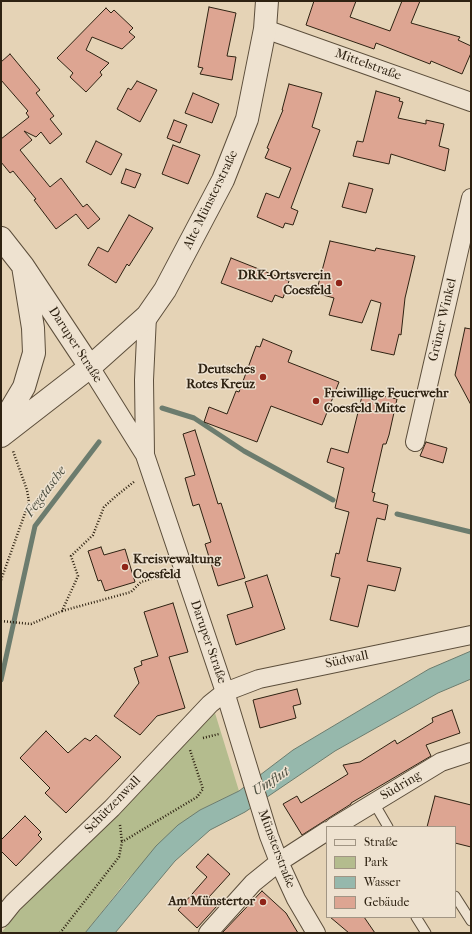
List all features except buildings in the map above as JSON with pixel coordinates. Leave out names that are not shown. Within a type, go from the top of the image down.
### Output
[{"type":"street","name":"Alte Münsterstraße","points":[[3,431],[90,367],[147,316],[166,290],[224,180],[247,119],[265,29],[267,1]]},
{"type":"street","name":"Mittelstraße","points":[[265,29],[471,102]]},
{"type":"street","name":"Grüner Winkel","points":[[415,442],[471,198]]},
{"type":"street","name":"Daruper Straße","points":[[1,238],[22,266],[90,367],[145,455],[225,692]]},
{"type":"street","points":[[3,431],[24,387],[34,353],[33,328],[22,266]]},
{"type":"street","name":"Daruper Straße","points":[[145,455],[144,380],[147,316]]},
{"type":"street","name":"Südwall","points":[[225,692],[259,679],[471,634]]},
{"type":"street","name":"Münsterstraße","points":[[225,692],[248,772],[279,862],[296,899],[316,933]]},
{"type":"street","name":"Schützenwall","points":[[1,918],[13,903],[184,738],[225,692]]},
{"type":"street","name":"Südring","points":[[336,826],[441,762],[471,752]]},
{"type":"street","points":[[208,933],[253,883],[279,862],[326,833]]},
{"type":"lane","points":[[374,803],[387,826]]},
{"type":"lane","points":[[456,898],[471,921]]},
{"type":"lane","points":[[417,918],[426,933]]},
{"type":"path","points":[[1,580],[29,502],[27,490],[3,431]]},
{"type":"path","points":[[62,611],[78,576],[71,556],[94,535],[104,507],[126,487]]},
{"type":"path","points":[[1,621],[32,624],[62,611],[131,592],[141,582],[183,570]]},
{"type":"path","points":[[184,738],[193,740],[237,730]]},
{"type":"path","points":[[60,933],[119,858],[122,842],[197,797],[203,789],[184,738]]},
{"type":"green space","points":[[215,713],[239,791],[200,810],[127,880],[85,933],[1,933],[20,910]]},
{"type":"water","name":"Umflut","points":[[471,651],[471,679],[438,693],[335,751],[245,812],[210,830],[175,861],[115,933],[85,933],[156,846],[178,825],[200,810],[239,791],[293,750],[429,669]]},
{"type":"waterway","name":"Fegetasche","points":[[162,408],[194,418],[244,451],[333,500]]},
{"type":"waterway","name":"Fegetasche","points":[[1,680],[35,526],[99,442]]},
{"type":"waterway","name":"Fegetasche","points":[[397,514],[471,532]]},
{"type":"place","name":"DRK-Ortsverein Coesfeld","points":[[339,283]]},
{"type":"place","name":"Deutsches Rotes Kreuz","points":[[263,377]]},
{"type":"place","name":"Freiwillige Feuerwehr Coesfeld Mitte","points":[[316,401]]},
{"type":"place","name":"Kreisvewaltung Coesfeld","points":[[125,567]]},
{"type":"place","name":"Am Münstertor","points":[[263,902]]}]
